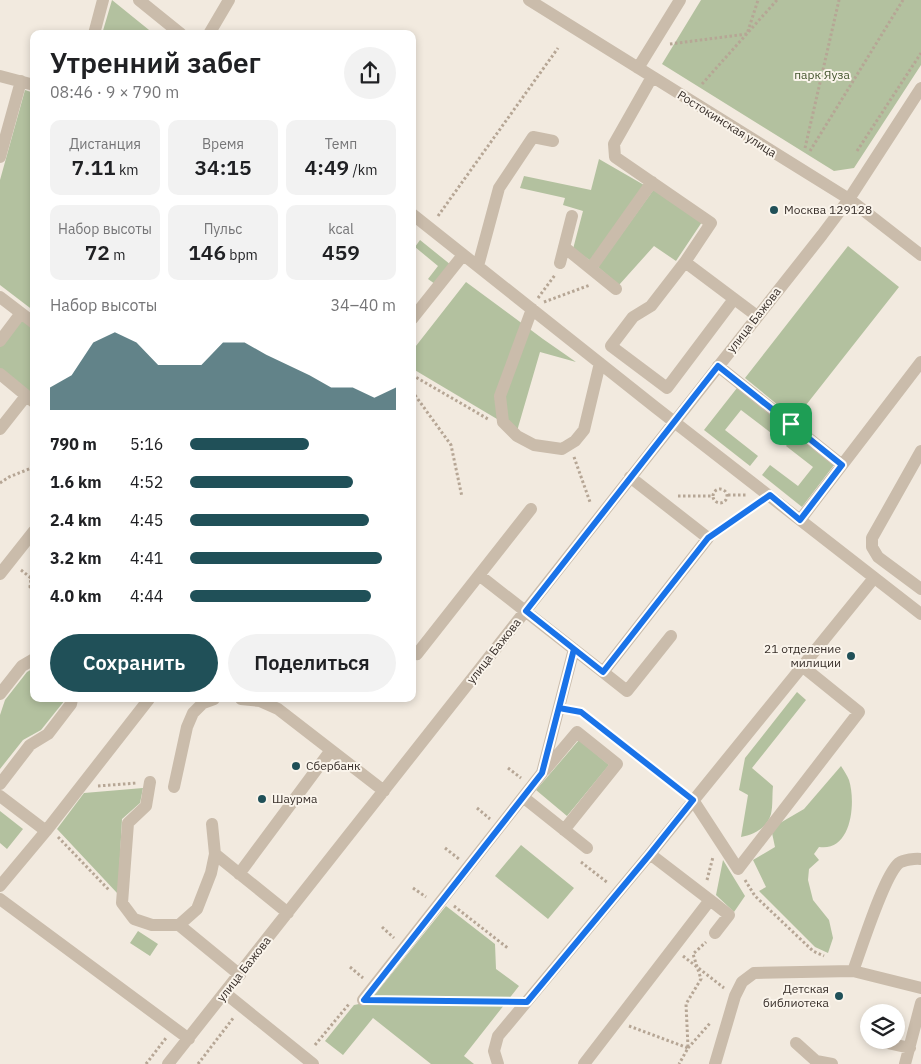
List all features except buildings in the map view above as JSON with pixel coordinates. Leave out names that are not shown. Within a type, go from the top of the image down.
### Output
[{"type":"street","points":[[95,30],[103,0]]},
{"type":"street","points":[[139,0],[176,30]]},
{"type":"street","points":[[211,30],[228,0]]},
{"type":"street","name":"Ростокинская улица","points":[[529,0],[848,199],[921,255]]},
{"type":"street","points":[[638,68],[680,0]]},
{"type":"street","points":[[0,76],[30,84]]},
{"type":"street","points":[[652,77],[614,144],[615,157],[711,223],[685,262],[651,306],[633,317],[612,346],[667,388],[734,299]]},
{"type":"street","points":[[0,157],[20,81]]},
{"type":"street","name":"улица Бажова","points":[[168,1064],[226,993],[848,199],[921,88]]},
{"type":"street","points":[[478,266],[499,188],[533,137],[553,141]]},
{"type":"street","points":[[591,268],[652,182]]},
{"type":"street","points":[[560,263],[572,216]]},
{"type":"street","points":[[416,217],[478,266],[535,305],[600,363],[921,614]]},
{"type":"street","points":[[564,247],[616,289]]},
{"type":"street","points":[[416,312],[463,254]]},
{"type":"street","points":[[685,262],[757,316]]},
{"type":"street","points":[[0,297],[30,319]]},
{"type":"street","points":[[535,305],[500,396],[503,422],[517,436],[534,445],[562,449],[575,442],[584,430],[600,363]]},
{"type":"street","points":[[0,341],[21,313]]},
{"type":"street","points":[[800,520],[921,362]]},
{"type":"street","points":[[718,366],[842,465]]},
{"type":"street","points":[[0,374],[30,399],[0,429]]},
{"type":"street","points":[[921,451],[872,538],[872,547],[878,557],[921,589]]},
{"type":"street","points":[[603,672],[708,538],[630,477]]},
{"type":"street","points":[[416,653],[531,508]]},
{"type":"street","points":[[0,574],[30,536]]},
{"type":"street","points":[[479,574],[627,691],[671,636]]},
{"type":"street","points":[[498,1064],[494,1051],[498,1036],[650,854],[874,578]]},
{"type":"street","points":[[542,773],[574,649]]},
{"type":"street","points":[[0,694],[22,666],[30,661]]},
{"type":"street","points":[[693,800],[738,869],[859,712],[802,666]]},
{"type":"street","points":[[0,784],[30,744],[48,734],[71,702]]},
{"type":"street","points":[[0,886],[48,830],[147,702]]},
{"type":"street","points":[[174,787],[187,727],[193,713],[206,702]]},
{"type":"street","points":[[262,702],[278,709],[384,791]]},
{"type":"street","points":[[364,1000],[542,773],[578,732],[617,764],[564,830]]},
{"type":"street","points":[[239,874],[331,750]]},
{"type":"street","points":[[150,782],[146,806],[128,823],[122,903],[134,919],[152,925],[179,925],[240,975]]},
{"type":"street","points":[[0,796],[48,830]]},
{"type":"street","points":[[523,797],[587,848]]},
{"type":"street","points":[[179,925],[197,909],[211,873],[215,854],[212,824]]},
{"type":"street","points":[[215,854],[288,913]]},
{"type":"street","points":[[650,854],[729,915],[715,933]]},
{"type":"street","points":[[853,971],[887,878],[899,863],[918,858],[921,859]]},
{"type":"street","points":[[584,1064],[673,948],[707,898]]},
{"type":"street","points":[[0,899],[189,1039]]},
{"type":"street","points":[[715,1064],[734,996],[742,982],[754,973],[853,971],[921,988]]},
{"type":"street","points":[[226,993],[313,1064]]},
{"type":"street","points":[[906,1064],[921,1003]]},
{"type":"street","points":[[796,1043],[815,1062],[832,1064]]},
{"type":"street","points":[[905,1047],[910,1048]]},
{"type":"path","points":[[747,34],[758,0]]},
{"type":"path","points":[[702,84],[777,0]]},
{"type":"path","points":[[805,148],[839,0]]},
{"type":"path","points":[[810,152],[903,0]]},
{"type":"path","points":[[652,46],[747,34]]},
{"type":"path","points":[[435,221],[558,48]]},
{"type":"path","points":[[857,152],[921,53]]},
{"type":"path","points":[[535,305],[554,277],[560,263]]},
{"type":"path","points":[[535,305],[605,279]]},
{"type":"path","points":[[416,377],[493,422]]},
{"type":"path","points":[[416,397],[451,445],[462,497]]},
{"type":"path","points":[[570,445],[590,502]]},
{"type":"path","points":[[0,483],[9,477],[30,469]]},
{"type":"path","points":[[720,488],[726,492],[727,496],[726,500],[720,503],[716,502],[712,496],[713,492],[720,488]]},
{"type":"path","points":[[708,538],[770,495]]},
{"type":"path","points":[[654,496],[712,496]]},
{"type":"path","points":[[10,562],[30,577]]},
{"type":"path","points":[[559,708],[581,712],[693,800]]},
{"type":"path","points":[[508,768],[524,780]]},
{"type":"path","points":[[80,788],[150,782]]},
{"type":"path","points":[[477,808],[492,820]]},
{"type":"path","points":[[48,830],[122,903]]},
{"type":"path","points":[[707,898],[717,838]]},
{"type":"path","points":[[445,848],[461,860]]},
{"type":"path","points":[[738,869],[755,896],[813,951],[829,959]]},
{"type":"path","points":[[413,888],[430,901]]},
{"type":"path","points":[[444,898],[509,949]]},
{"type":"path","points":[[382,927],[399,941]]},
{"type":"path","points":[[680,1064],[688,1048],[686,1004],[701,979],[693,954],[715,933]]},
{"type":"path","points":[[673,948],[734,996]]},
{"type":"path","points":[[350,967],[368,981]]},
{"type":"path","points":[[364,1000],[527,1002]]},
{"type":"path","points":[[315,1045],[350,1003]]},
{"type":"path","points":[[198,1064],[242,1006]]},
{"type":"path","points":[[617,1021],[688,1048]]},
{"type":"path","points":[[146,1064],[175,1028]]},
{"type":"green space","points":[[112,0],[149,30],[103,30]]},
{"type":"green space","name":"парк Яуза","points":[[701,0],[921,0],[921,65],[854,168],[834,171],[662,64]]},
{"type":"green space","points":[[25,90],[30,92],[30,308],[0,285],[0,180]]},
{"type":"green space","points":[[599,159],[644,185],[591,261],[573,249],[583,211],[563,205],[565,198],[520,188],[524,176],[591,190]]},
{"type":"green space","points":[[654,189],[702,222],[676,261],[654,246],[619,285],[598,267]]},
{"type":"green space","points":[[420,240],[451,265],[435,284],[428,279],[438,266],[416,248]]},
{"type":"green space","points":[[848,246],[899,287],[795,419],[745,378]]},
{"type":"green space","points":[[466,282],[576,362],[540,352],[517,431],[416,371],[416,346]]},
{"type":"green space","points":[[22,319],[30,324],[30,393],[0,370],[0,347]]},
{"type":"green space","points":[[737,388],[784,425],[775,436],[741,410],[725,430],[758,456],[750,466],[704,430]]},
{"type":"green space","points":[[795,434],[834,465],[802,507],[762,475],[770,465],[798,486],[813,467],[786,446]]},
{"type":"green space","points":[[30,670],[30,702],[63,702],[41,730],[23,740],[0,769],[0,715],[5,700]]},
{"type":"green space","points":[[797,692],[806,700],[752,768],[773,786],[771,814],[763,827],[751,835],[741,837],[748,795],[739,790],[745,758]]},
{"type":"green space","points":[[579,740],[609,765],[567,816],[536,790]]},
{"type":"green space","points":[[841,766],[849,780],[851,789],[852,800],[849,824],[839,842],[830,846],[819,847],[814,854],[819,860],[809,869],[808,880],[813,900],[829,920],[833,938],[828,953],[815,947],[759,891],[766,887],[753,860],[775,847],[772,833],[780,823],[804,809]]},
{"type":"green space","points":[[143,788],[140,803],[122,819],[118,894],[57,829],[84,793]]},
{"type":"green space","points":[[0,811],[23,829],[7,849],[0,843]]},
{"type":"green space","points":[[521,845],[574,888],[548,919],[495,876]]},
{"type":"green space","points":[[723,860],[745,896],[734,912],[716,895]]},
{"type":"green space","points":[[446,906],[495,944],[496,969],[519,986],[464,1056],[474,1064],[431,1064],[373,1018],[343,1055],[325,1041],[354,1005],[369,1002]]},
{"type":"green space","points":[[138,931],[158,944],[150,956],[130,943]]},
{"type":"place","name":"Москва 129128","points":[[774,210]]},
{"type":"place","name":"21 отделение милиции","points":[[851,656]]},
{"type":"place","name":"Сбербанк","points":[[296,766]]},
{"type":"place","name":"Шаурма","points":[[262,799]]},
{"type":"place","name":"Детская библиотека","points":[[839,996]]},
{"type":"route","points":[[791,424],[718,366],[526,611],[574,649],[559,708],[581,712],[693,800],[527,1002],[364,1000],[542,773],[574,649],[603,672],[708,538],[770,495],[800,520],[842,465],[791,424]]}]
